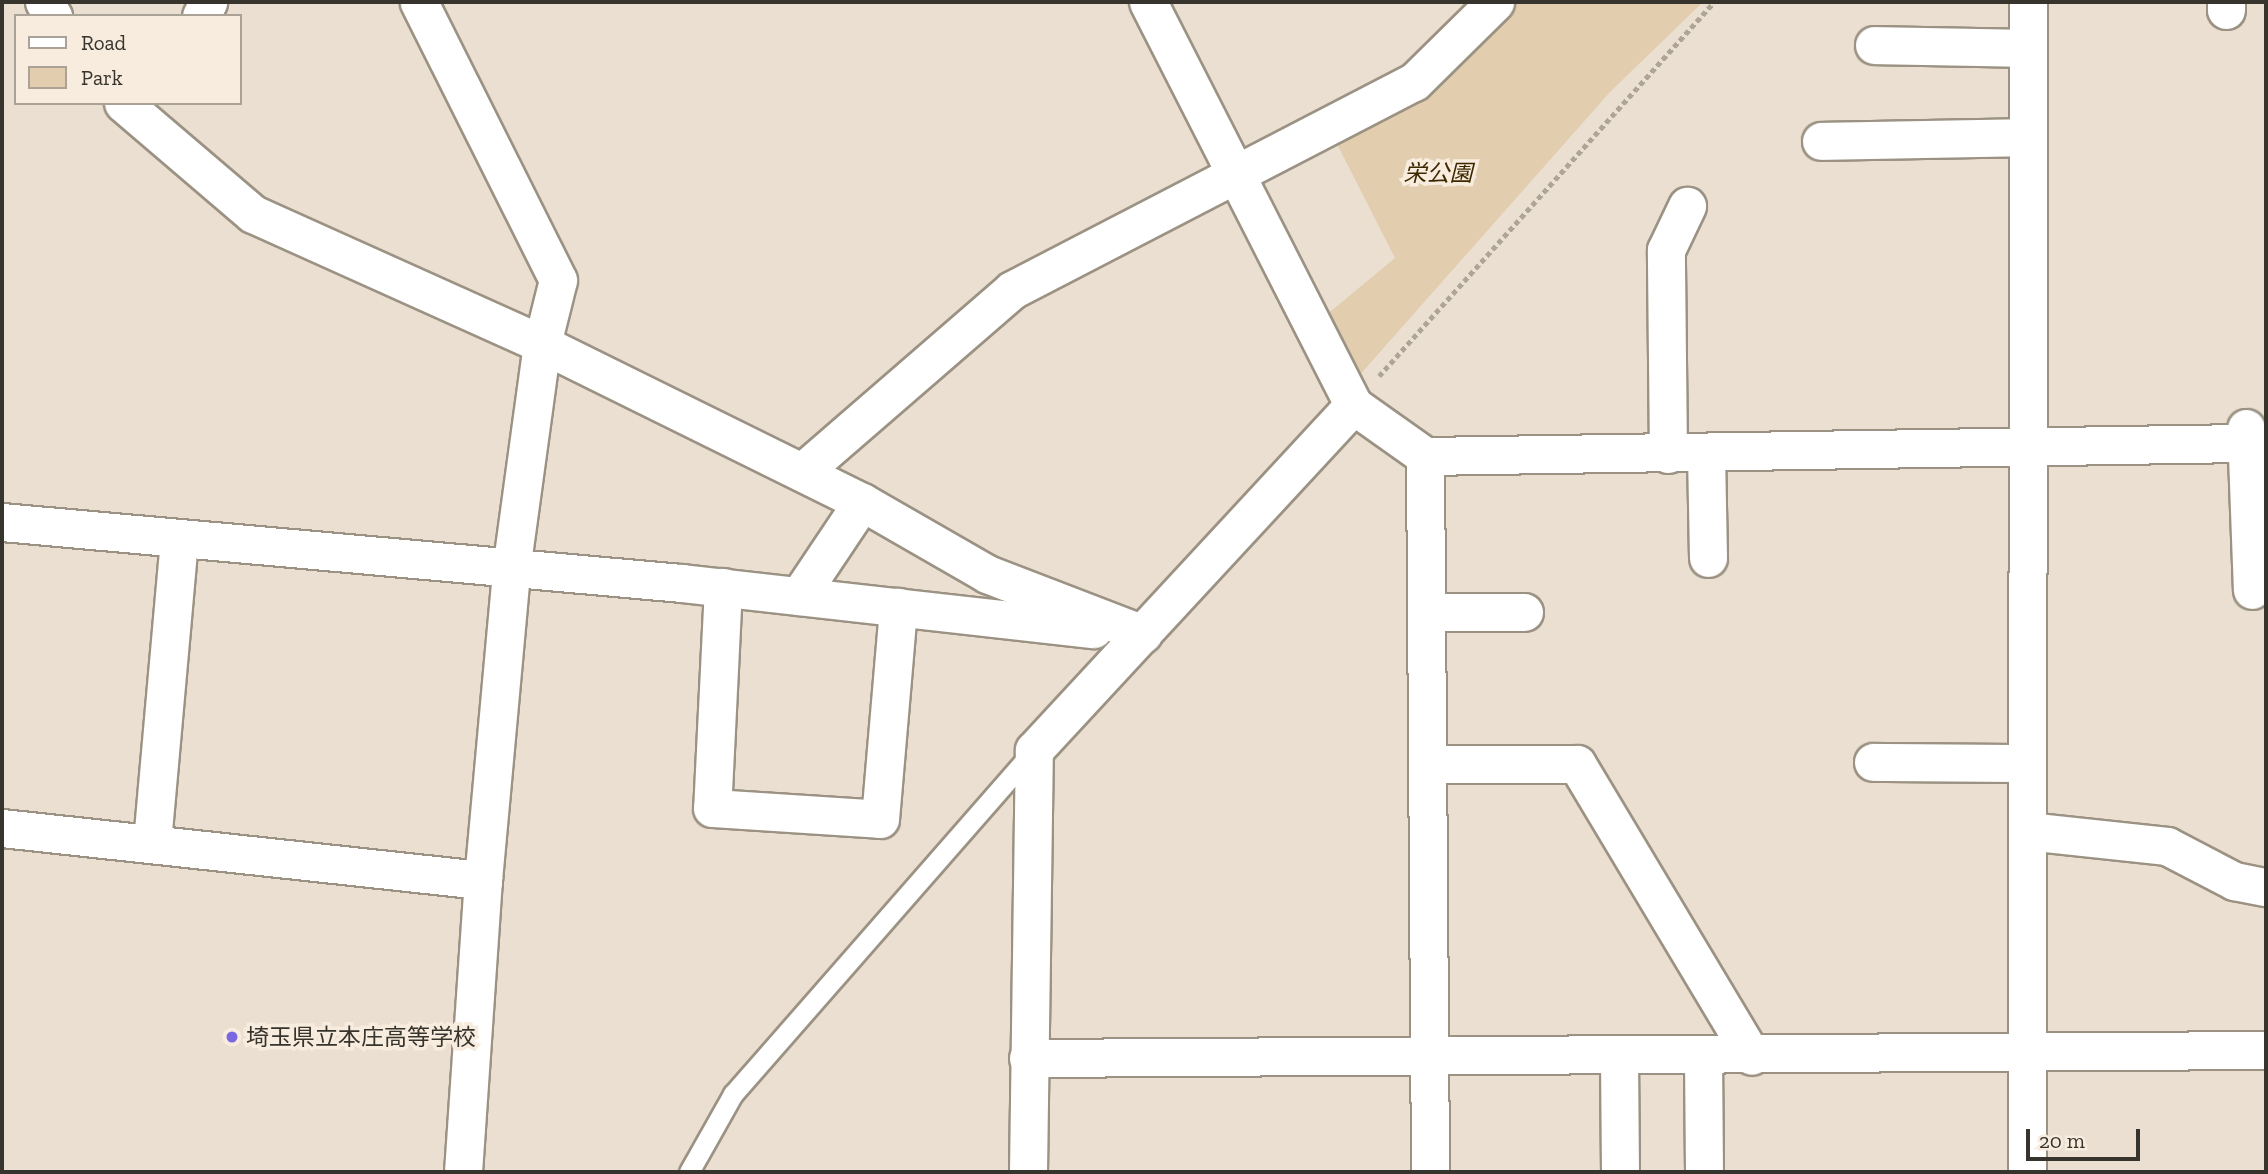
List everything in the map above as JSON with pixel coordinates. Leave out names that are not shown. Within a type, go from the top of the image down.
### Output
[{"type":"street","points":[[419,2],[558,280],[541,344],[511,569],[483,880],[463,1172]]},
{"type":"street","points":[[1148,2],[1240,176],[1353,405],[1425,456],[2027,450],[2247,436],[2252,590]]},
{"type":"street","points":[[802,472],[1012,290],[1240,176],[1413,82],[1495,2]]},
{"type":"street","points":[[2027,1172],[2028,2]]},
{"type":"street","points":[[1874,46],[2028,48]]},
{"type":"street","points":[[140,111],[253,214],[541,344],[802,472],[862,502],[986,574],[1143,634]]},
{"type":"street","points":[[1821,141],[2028,137]]},
{"type":"street","points":[[1668,454],[1666,250],[1687,206]]},
{"type":"street","points":[[1028,1172],[1034,750],[1353,405]]},
{"type":"street","points":[[1706,453],[1708,558]]},
{"type":"street","points":[[1425,456],[1430,1172]]},
{"type":"street","points":[[799,596],[862,502]]},
{"type":"street","points":[[2,522],[723,587],[1143,634]]},
{"type":"street","points":[[152,842],[179,538]]},
{"type":"street","points":[[723,587],[712,808],[880,819],[898,607]]},
{"type":"street","points":[[1427,612],[1524,612]]},
{"type":"street","points":[[1873,762],[2027,763]]},
{"type":"street","points":[[1428,764],[1577,765],[1752,1056]]},
{"type":"street","points":[[2,828],[152,842],[483,880]]},
{"type":"street","points":[[2028,831],[2167,846],[2234,881],[2266,887]]},
{"type":"street","points":[[1028,1058],[1430,1059],[2266,1050]]},
{"type":"street","points":[[1703,1056],[1704,1172]]},
{"type":"street","points":[[1619,1057],[1620,1172]]},
{"type":"lane","points":[[688,1172],[733,1094],[1034,750]]},
{"type":"path","points":[[1353,405],[1714,2]]},
{"type":"green space","name":"栄公園","points":[[1515,2],[1703,2],[1610,92],[1357,378],[1319,321],[1395,258],[1336,142],[1413,98]]},
{"type":"place","name":"埼玉県立本庄高等学校","points":[[232,1037]]}]
